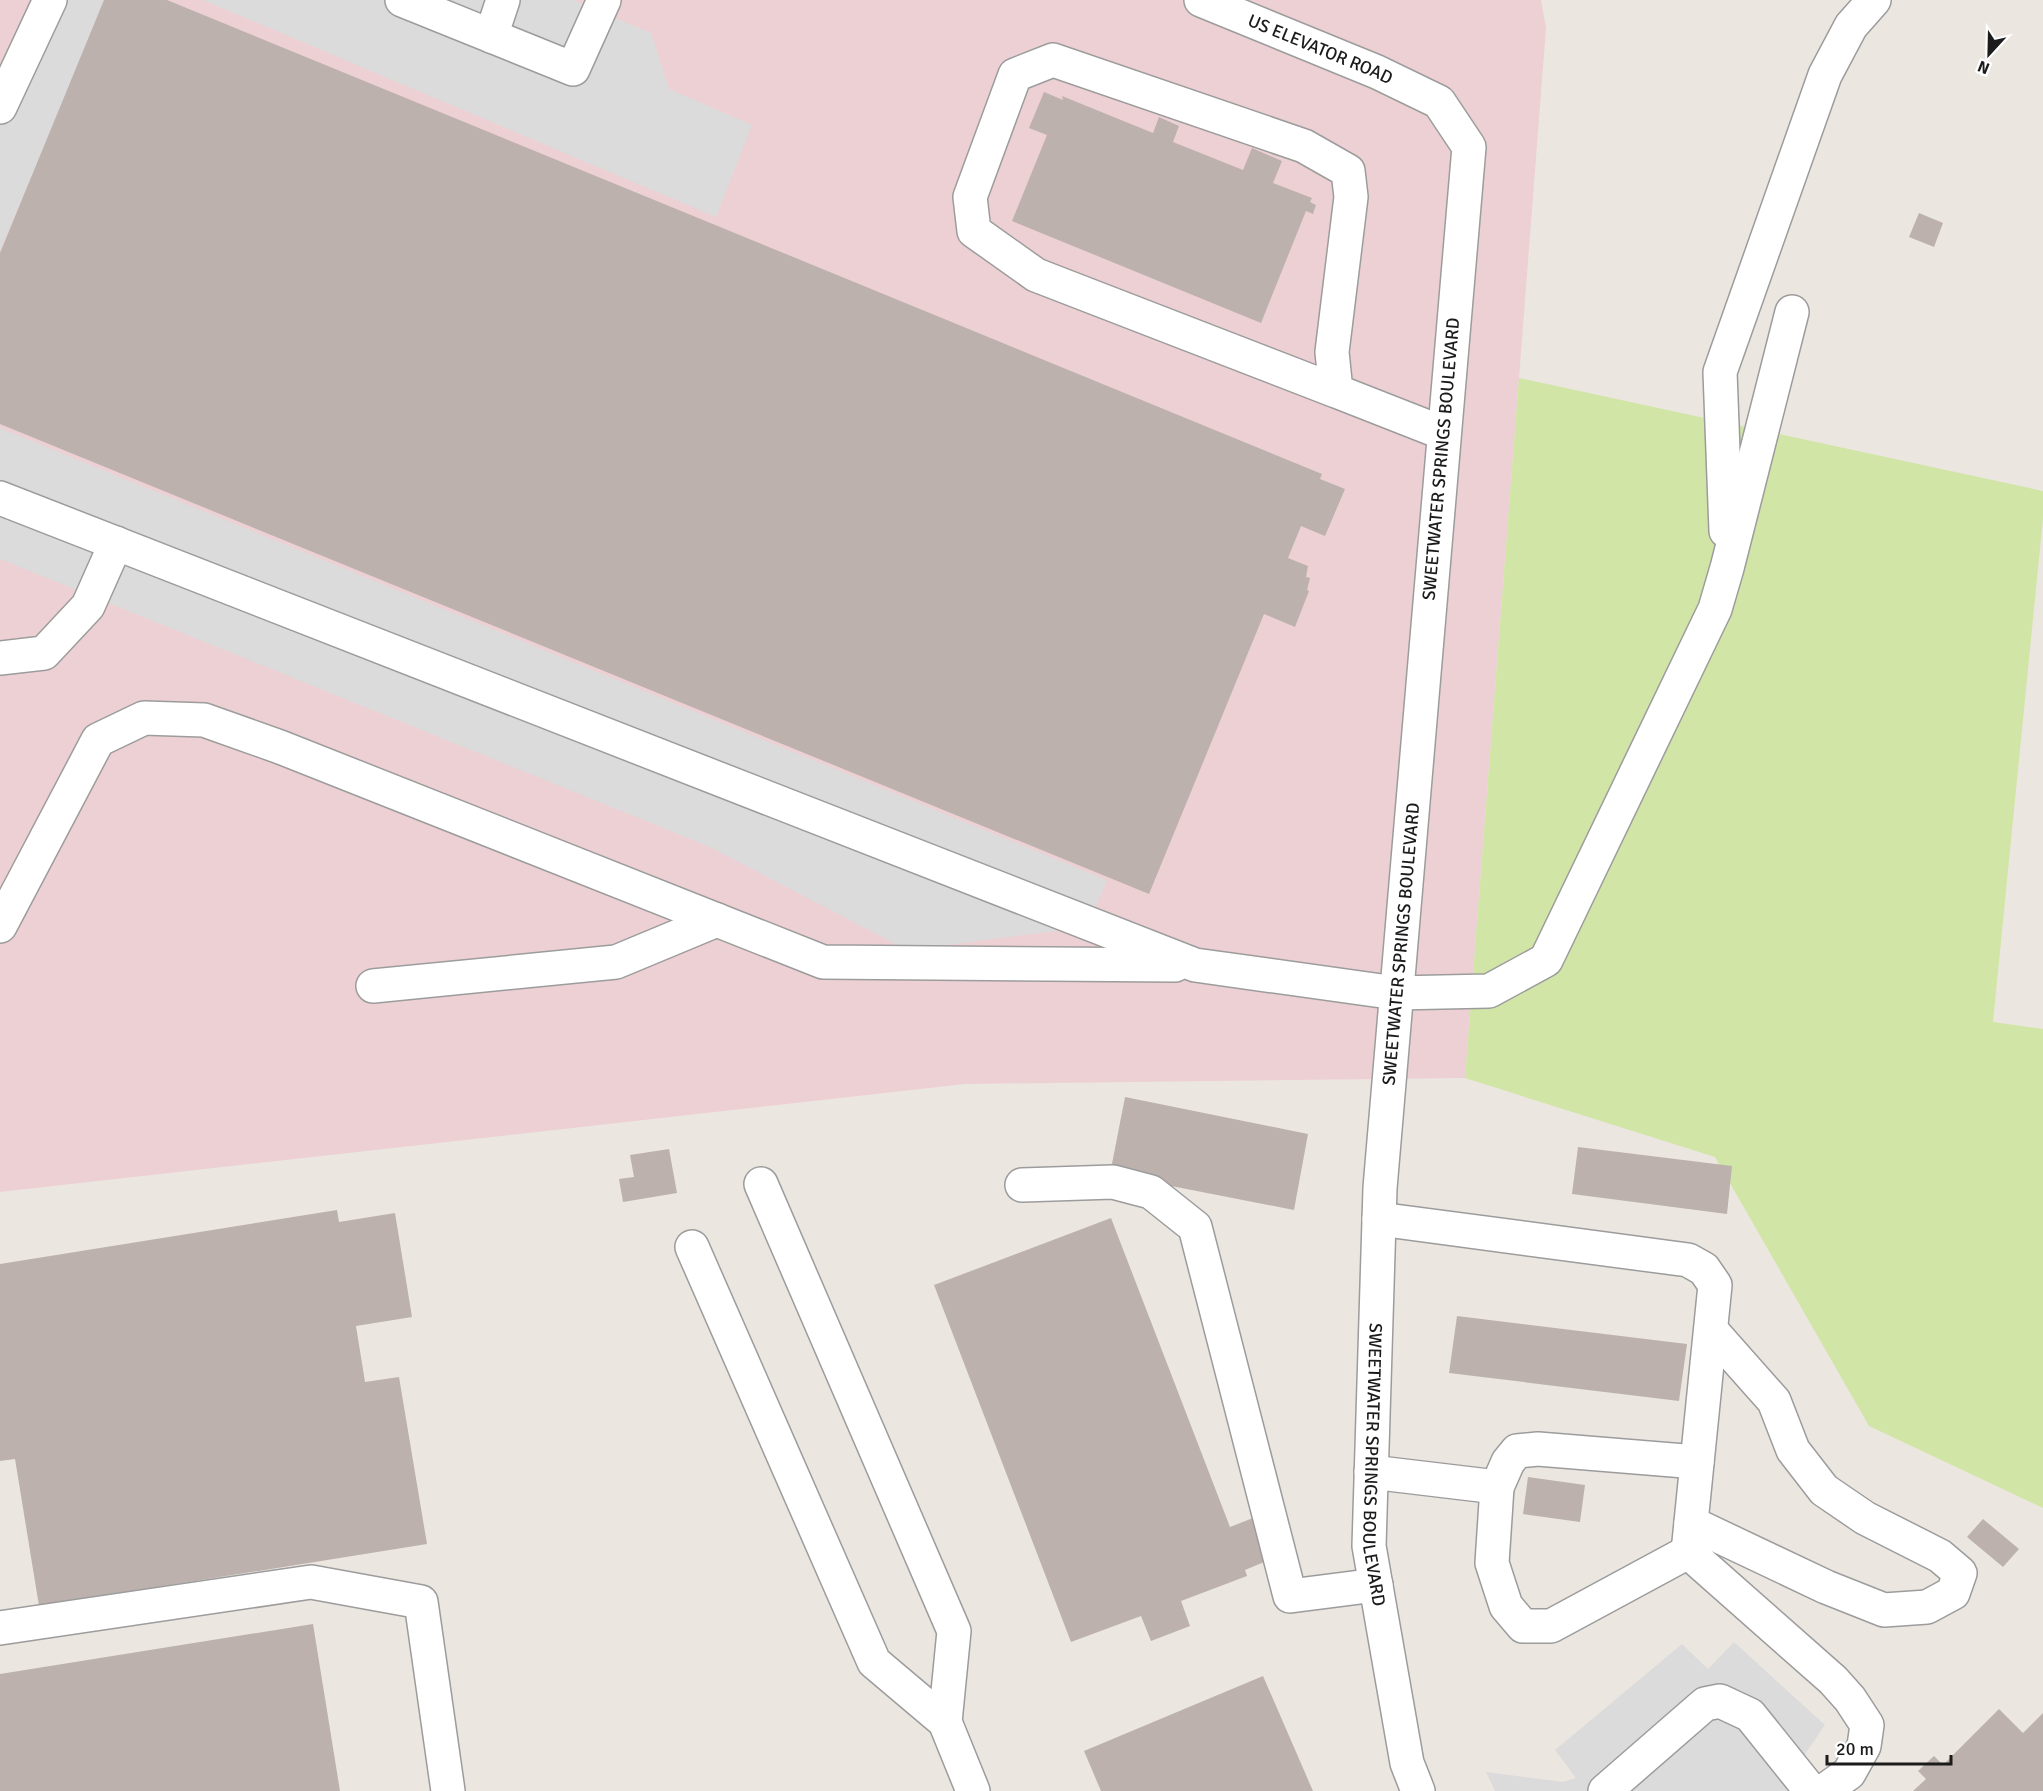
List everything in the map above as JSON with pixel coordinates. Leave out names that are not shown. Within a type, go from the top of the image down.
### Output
[{"type":"street","points":[[0,107],[50,0]]},
{"type":"street","points":[[402,0],[573,69],[604,0]]},
{"type":"street","points":[[491,36],[503,0]]},
{"type":"street","name":"US ELEVATOR ROAD","points":[[1201,0],[1377,72],[1439,102]]},
{"type":"street","points":[[1727,568],[1720,372],[1825,75],[1851,26],[1874,0]]},
{"type":"street","points":[[1336,391],[1332,352],[1351,197],[1348,171],[1304,146],[1053,60],[1015,75],[970,197],[974,231],[1036,275],[1443,433]]},
{"type":"street","name":"SWEETWATER SPRINGS BOULEVARD","points":[[1418,1791],[1407,1763],[1369,1546],[1379,1218],[1443,433],[1469,147],[1439,102]]},
{"type":"street","points":[[0,926],[98,740],[144,718],[204,720],[280,747],[823,962],[1194,965],[1396,993],[1489,991],[1546,960],[1715,609],[1792,312]]},
{"type":"street","points":[[0,498],[1194,965]]},
{"type":"street","points":[[0,658],[44,652],[88,606],[116,543]]},
{"type":"street","points":[[373,986],[616,962],[717,920]]},
{"type":"street","points":[[1022,1185],[1113,1182],[1151,1192],[1195,1227],[1290,1596],[1376,1585]]},
{"type":"street","points":[[761,1184],[954,1631],[945,1722]]},
{"type":"street","points":[[1379,1218],[1688,1260],[1704,1269],[1715,1286],[1689,1537]]},
{"type":"street","points":[[692,1247],[874,1662],[945,1722],[973,1791]]},
{"type":"street","points":[[1689,1537],[1884,1610],[1927,1606],[1953,1593],[1960,1573],[1940,1556],[1865,1518],[1824,1490],[1793,1449],[1774,1401],[1711,1330]]},
{"type":"street","points":[[1689,1537],[1551,1626],[1523,1626],[1506,1606],[1492,1563],[1497,1487],[1508,1462],[1517,1451],[1538,1449],[1697,1462]]},
{"type":"street","points":[[1371,1472],[1497,1487]]},
{"type":"street","points":[[1689,1537],[1833,1680],[1850,1699],[1867,1725],[1864,1746],[1849,1773],[1824,1791]]},
{"type":"street","points":[[0,1629],[311,1582],[421,1602],[448,1791]]},
{"type":"street","points":[[1605,1791],[1705,1704],[1720,1701],[1750,1715],[1811,1791]]},
{"type":"shaded area","points":[[0,0],[1541,0],[1546,28],[1465,1078],[965,1084],[0,1192]]},
{"type":"shaded area","points":[[39,0],[109,0],[0,250],[0,73]]},
{"type":"shaded area","points":[[203,0],[573,0],[651,33],[669,89],[752,125],[716,217]]},
{"type":"shaded area","points":[[0,428],[1107,880],[1087,927],[907,950],[710,847],[0,559]]},
{"type":"shaded area","points":[[1734,1642],[1825,1725],[1803,1757],[1804,1791],[1495,1791],[1486,1772],[1563,1782],[1576,1778],[1555,1750],[1682,1644],[1708,1669]]},
{"type":"green space","points":[[1519,378],[2043,491],[2043,518],[1993,1022],[2043,1029],[2043,1508],[1869,1426],[1715,1157],[1465,1078]]},
{"type":"building","points":[[104,0],[167,0],[1322,474],[1320,479],[1345,489],[1325,536],[1301,526],[1288,558],[1308,566],[1306,577],[1310,578],[1307,590],[1309,591],[1295,627],[1264,614],[1149,894],[0,424],[0,253]]},
{"type":"building","points":[[1044,92],[1063,100],[1062,96],[1153,133],[1159,117],[1179,126],[1173,142],[1243,170],[1252,148],[1282,161],[1273,183],[1312,198],[1310,202],[1316,205],[1313,214],[1306,211],[1261,323],[1012,221],[1047,135],[1029,128]]},
{"type":"building","points":[[1919,213],[1943,223],[1934,247],[1909,237]]},
{"type":"building","points":[[1125,1097],[1308,1134],[1294,1210],[1110,1174]]},
{"type":"building","points":[[1578,1147],[1732,1166],[1727,1214],[1572,1194]]},
{"type":"building","points":[[669,1149],[677,1193],[623,1202],[619,1179],[634,1177],[630,1155]]},
{"type":"building","points":[[337,1210],[339,1222],[395,1213],[412,1317],[356,1326],[365,1382],[399,1377],[427,1544],[39,1606],[15,1459],[0,1461],[0,1264]]},
{"type":"building","points":[[1111,1218],[1230,1527],[1258,1516],[1274,1558],[1245,1570],[1247,1576],[1181,1601],[1190,1626],[1151,1641],[1141,1616],[1071,1642],[934,1285]]},
{"type":"building","points":[[1457,1316],[1687,1344],[1679,1401],[1449,1373]]},
{"type":"building","points":[[1528,1477],[1585,1485],[1580,1522],[1523,1514]]},
{"type":"building","points":[[1983,1519],[2019,1549],[2003,1567],[1967,1537]]},
{"type":"building","points":[[313,1624],[340,1791],[0,1791],[0,1674]]},
{"type":"building","points":[[1263,1676],[1313,1791],[1101,1791],[1084,1751]]},
{"type":"building","points":[[1999,1709],[2023,1733],[2043,1713],[2043,1791],[1913,1791],[1926,1779],[1918,1771],[1934,1756],[1943,1765]]}]
